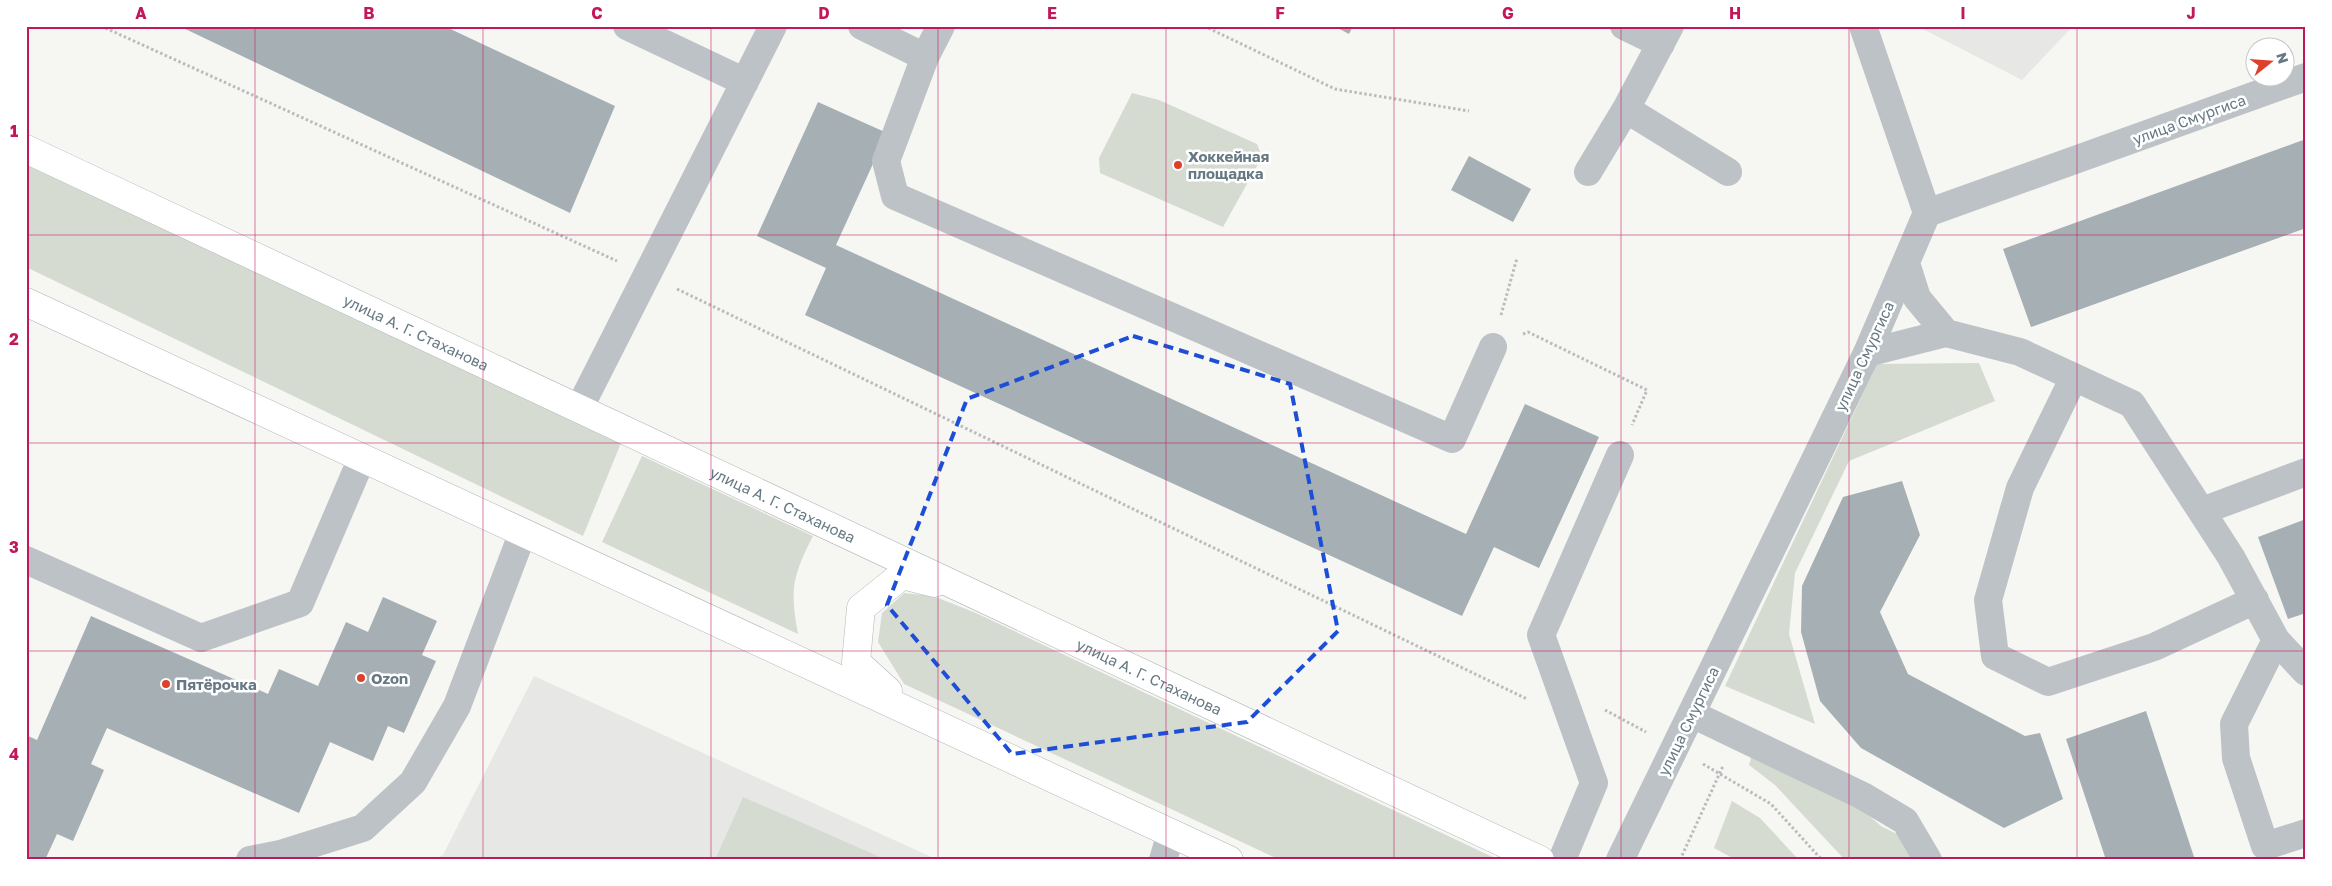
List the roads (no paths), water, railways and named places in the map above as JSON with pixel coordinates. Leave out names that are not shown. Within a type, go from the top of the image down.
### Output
[{"type":"main road","name":"улица А. Г. Стаханова","points":[[26,149],[580,407],[1540,860]]},
{"type":"main road","points":[[26,302],[1229,860]]},
{"type":"main road","points":[[909,710],[856,662],[861,608],[902,576],[969,592]]},
{"type":"street","points":[[627,26],[745,82]]},
{"type":"street","points":[[580,407],[773,26]]},
{"type":"street","points":[[862,26],[925,57]]},
{"type":"street","points":[[941,26],[925,57],[886,161],[895,196],[1452,439],[1493,347]]},
{"type":"street","points":[[1588,172],[1626,109],[1666,35],[1624,26]]},
{"type":"street","points":[[1863,26],[1927,213]]},
{"type":"street","name":"улица Смургиса","points":[[1620,860],[1867,353],[1927,213],[2306,77]]},
{"type":"street","points":[[1626,109],[1728,172]]},
{"type":"street","points":[[1906,263],[1917,298],[1946,333]]},
{"type":"street","points":[[1867,353],[1946,333],[2020,352],[2132,404],[2232,557],[2276,640],[2306,672]]},
{"type":"street","points":[[2074,377],[2020,488],[1988,600],[1995,656],[2048,682],[2154,647],[2254,600]]},
{"type":"street","points":[[1562,860],[1594,783],[1573,721],[1540,635],[1620,455]]},
{"type":"street","points":[[26,560],[201,638],[300,603],[362,458]]},
{"type":"street","points":[[2202,511],[2306,472]]},
{"type":"street","points":[[250,860],[280,854],[363,828],[413,782],[457,706],[523,532]]},
{"type":"street","points":[[2276,640],[2234,724],[2236,758],[2265,846],[2306,833]]},
{"type":"street","points":[[1692,714],[1863,796],[1905,822],[1928,860]]},
{"type":"street","points":[[1163,860],[1171,833]]},
{"type":"place","name":"Хоккейная площадка","points":[[1178,165]]},
{"type":"place","name":"Ozon","points":[[361,678]]},
{"type":"place","name":"Пятёрочка","points":[[166,684]]}]
